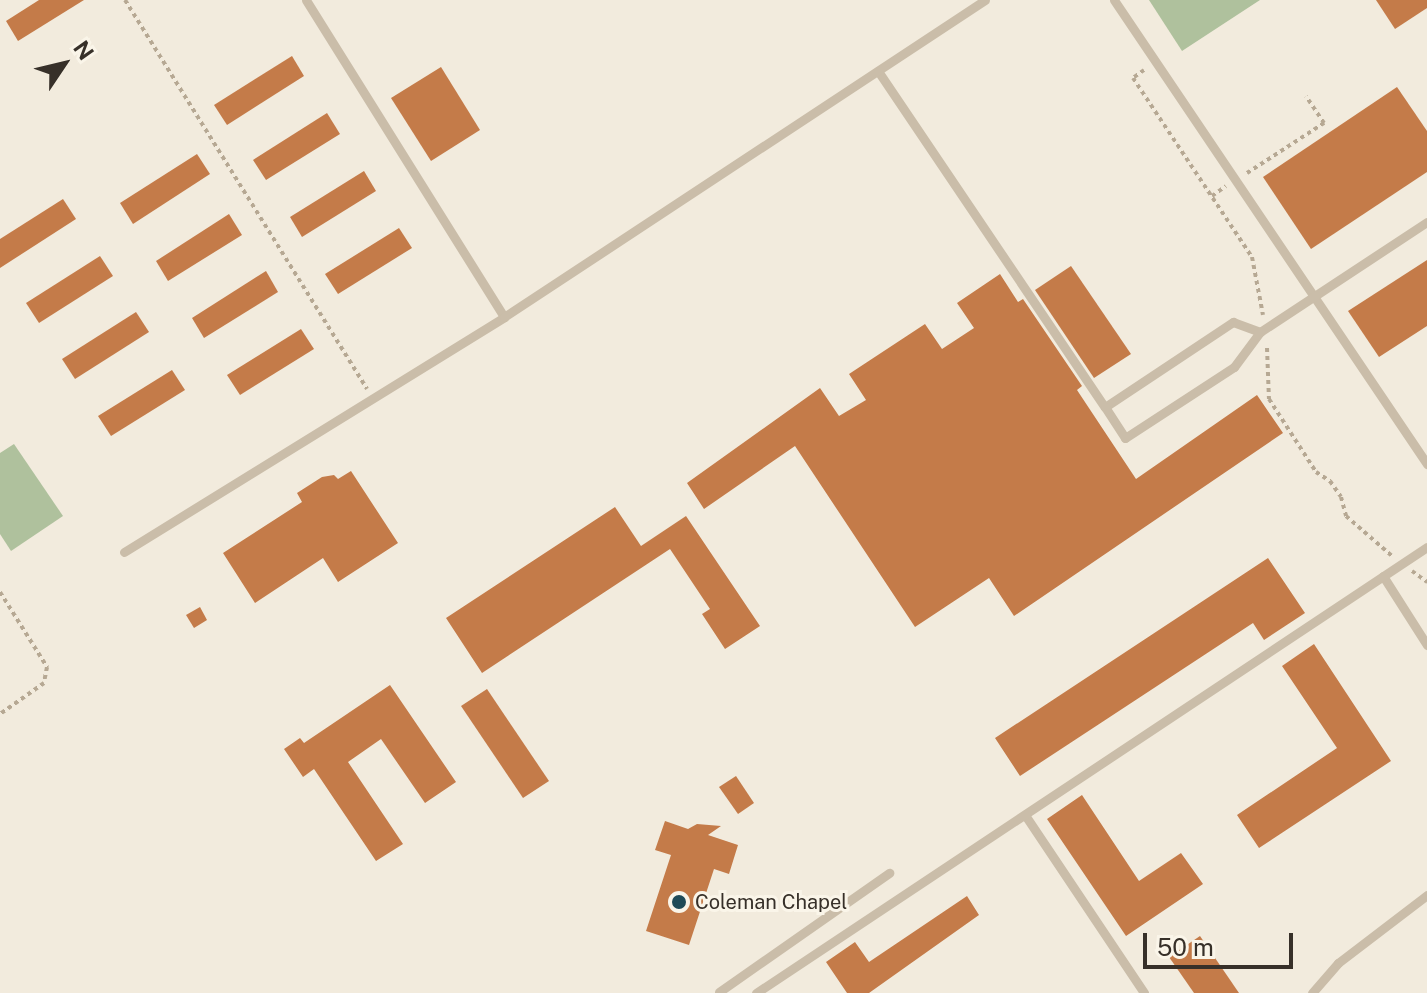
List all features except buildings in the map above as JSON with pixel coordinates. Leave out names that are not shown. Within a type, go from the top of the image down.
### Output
[{"type":"lane","points":[[306,0],[504,317]]},
{"type":"lane","points":[[124,552],[504,317],[985,0]]},
{"type":"lane","points":[[1114,0],[1427,464]]},
{"type":"lane","points":[[878,71],[1125,438],[1234,367],[1260,332],[1427,222]]},
{"type":"lane","points":[[1105,407],[1233,322],[1260,332]]},
{"type":"lane","points":[[756,993],[1427,547]]},
{"type":"lane","points":[[1383,576],[1427,645]]},
{"type":"lane","points":[[1025,815],[1144,993]]},
{"type":"lane","points":[[709,986],[720,992],[889,873]]},
{"type":"lane","points":[[1312,993],[1338,963],[1427,895]]},
{"type":"path","points":[[125,0],[373,398]]},
{"type":"path","points":[[1212,196],[1324,123],[1306,96]]},
{"type":"path","points":[[0,592],[47,667],[44,683],[0,714]]},
{"type":"green space","points":[[1149,0],[1260,0],[1182,51]]},
{"type":"green space","points":[[14,444],[63,516],[11,551],[0,534],[0,453]]},
{"type":"place","name":"Coleman Chapel","points":[[679,902]]}]
